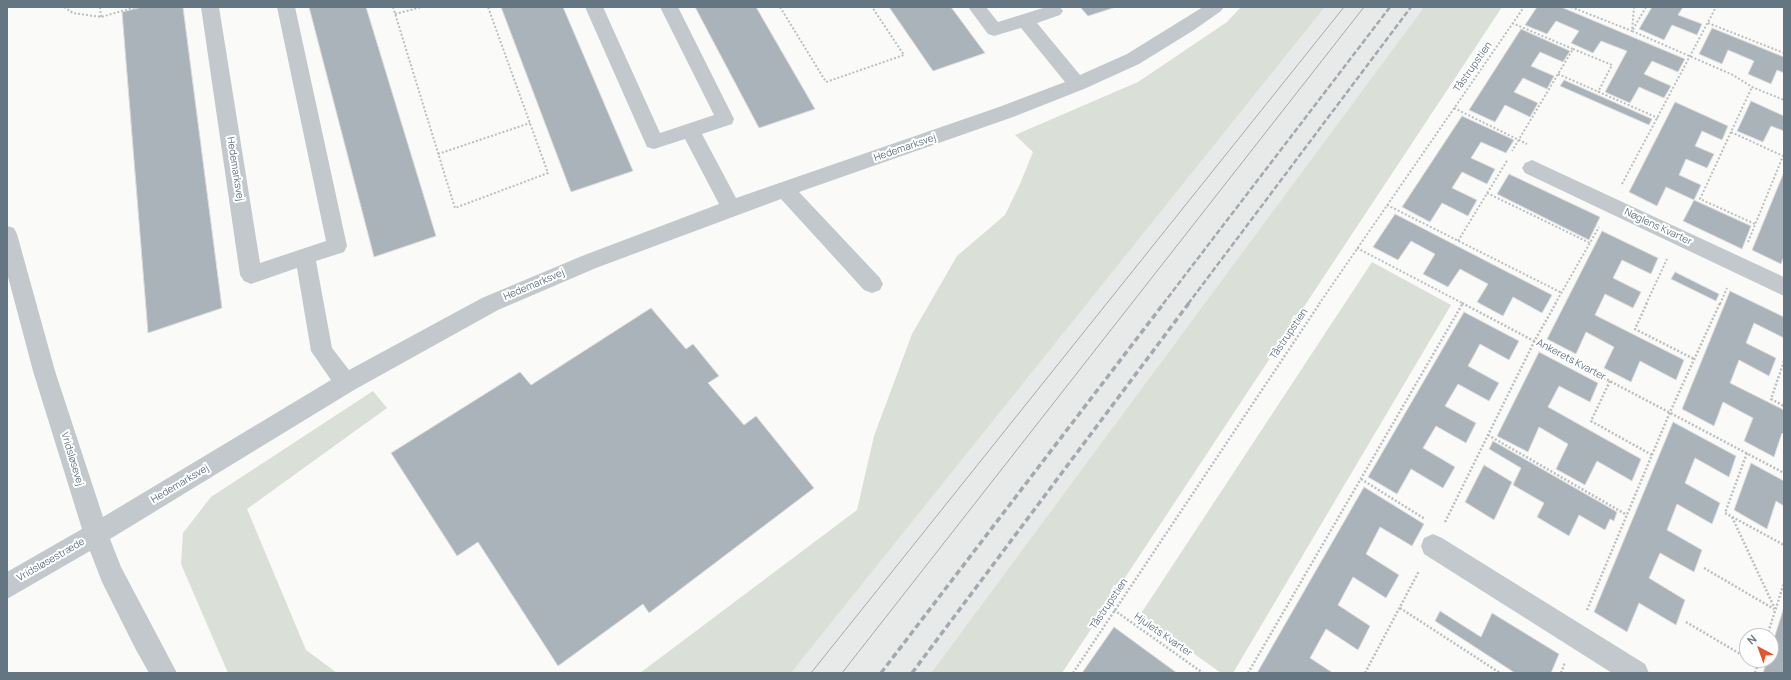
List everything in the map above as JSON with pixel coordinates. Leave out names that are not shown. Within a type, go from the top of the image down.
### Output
[{"type":"street","name":"Hedemarksvej","points":[[210,7],[251,275],[338,246],[286,7]]},
{"type":"street","points":[[594,7],[654,142],[725,119],[670,7]]},
{"type":"street","points":[[977,7],[994,30],[1054,11],[1051,7]]},
{"type":"street","name":"Hedemarksvej","points":[[96,534],[346,383],[490,304],[589,262],[731,208],[1006,112],[1077,84],[1133,59],[1188,26],[1215,7]]},
{"type":"street","points":[[1025,20],[1077,84]]},
{"type":"street","points":[[690,130],[731,208]]},
{"type":"street","name":"Nøglens Kvarter","points":[[1532,168],[1784,287]]},
{"type":"street","points":[[785,190],[872,284]]},
{"type":"street","name":"Vridsløsevej","points":[[7,234],[44,371],[96,534],[111,573],[144,639],[164,673]]},
{"type":"street","points":[[305,257],[322,351],[346,383]]},
{"type":"street","name":"Vridsløsestræde","points":[[7,586],[96,534]]},
{"type":"street","points":[[1437,538],[1576,636],[1636,673]]},
{"type":"path","points":[[64,7],[73,13],[101,16],[136,7]]},
{"type":"path","points":[[100,7],[101,16]]},
{"type":"path","points":[[393,7],[455,208],[548,173],[488,7]]},
{"type":"path","points":[[395,14],[422,7]]},
{"type":"path","points":[[780,7],[826,82],[904,55],[872,7]]},
{"type":"path","name":"Tåstrupstien","points":[[1073,673],[1357,248],[1524,7]]},
{"type":"path","points":[[1571,7],[1632,31],[1733,75],[1752,87],[1784,100]]},
{"type":"path","points":[[1632,31],[1634,7]]},
{"type":"path","points":[[1632,31],[1646,7]]},
{"type":"path","points":[[1365,673],[1437,538],[1535,340],[1611,205],[1691,57],[1716,7]]},
{"type":"path","points":[[1512,23],[1612,66],[1598,92]]},
{"type":"path","points":[[1708,23],[1784,53]]},
{"type":"path","points":[[1458,241],[1573,49]]},
{"type":"path","points":[[1558,74],[1658,118]]},
{"type":"path","points":[[1752,87],[1700,199],[1755,224]]},
{"type":"path","points":[[1454,108],[1527,144]]},
{"type":"path","points":[[438,154],[530,123]]},
{"type":"path","points":[[1560,673],[1670,412],[1738,265],[1783,156],[1731,132]]},
{"type":"path","points":[[1487,193],[1590,243]]},
{"type":"path","points":[[1387,205],[1562,293]]},
{"type":"path","points":[[1677,236],[1635,329],[1694,359]]},
{"type":"path","name":"Ankerets Kvarter","points":[[1357,248],[1535,340],[1784,473]]},
{"type":"path","points":[[1248,673],[1463,303]]},
{"type":"path","points":[[1784,361],[1771,399],[1784,406]]},
{"type":"path","points":[[1610,381],[1591,421],[1652,455]]},
{"type":"path","points":[[1488,435],[1627,515]]},
{"type":"path","points":[[1747,453],[1725,512],[1784,546]]},
{"type":"path","points":[[1361,479],[1437,538]]},
{"type":"path","points":[[1732,516],[1775,609]]},
{"type":"path","points":[[1704,568],[1775,609]]},
{"type":"path","points":[[1769,628],[1784,583]]},
{"type":"path","points":[[1400,608],[1500,673]]},
{"type":"path","name":"Hjulets Kvarter","points":[[1114,610],[1203,673]]},
{"type":"path","points":[[1686,622],[1739,653]]},
{"type":"shaded area","points":[[1241,7],[1325,7],[791,673],[640,673],[857,510],[874,436],[912,334],[957,256],[1005,215],[1020,184],[1033,152],[1015,135],[1138,82],[1227,22]]},
{"type":"shaded area","points":[[1325,7],[1424,7],[931,673],[791,673]]},
{"type":"shaded area","points":[[1424,7],[1502,7],[1062,673],[931,673]]},
{"type":"shaded area","points":[[1372,262],[1451,305],[1233,673],[1221,673],[1140,615]]},
{"type":"shaded area","points":[[373,391],[387,408],[247,509],[306,650],[337,673],[228,673],[181,564],[183,533],[211,497]]},
{"type":"building","points":[[142,7],[183,7],[222,308],[148,333],[122,12]]},
{"type":"building","points":[[309,7],[366,7],[436,236],[374,257]]},
{"type":"building","points":[[501,7],[563,7],[633,171],[571,192]]},
{"type":"building","points":[[695,7],[756,7],[815,109],[759,128]]},
{"type":"building","points":[[889,7],[951,7],[985,53],[933,71]]},
{"type":"building","points":[[1080,7],[1116,7],[1088,16]]},
{"type":"building","points":[[1537,7],[1561,7],[1685,59],[1678,72],[1652,61],[1644,74],[1671,86],[1664,98],[1639,87],[1630,103],[1605,92],[1627,51],[1601,41],[1593,53],[1571,43],[1579,31],[1556,21],[1547,34],[1525,25]]},
{"type":"building","points":[[1652,7],[1683,7],[1678,15],[1702,24],[1697,35],[1672,25],[1664,40],[1639,29]]},
{"type":"building","points":[[1712,28],[1784,57],[1784,73],[1777,70],[1771,84],[1748,74],[1754,61],[1728,50],[1722,64],[1699,54]]},
{"type":"building","points":[[1521,29],[1570,51],[1563,62],[1540,52],[1531,66],[1554,76],[1547,89],[1523,78],[1514,92],[1538,103],[1530,117],[1505,105],[1495,122],[1469,110]]},
{"type":"building","points":[[1564,80],[1652,119],[1649,125],[1560,86]]},
{"type":"building","points":[[1751,101],[1784,116],[1784,131],[1771,126],[1763,142],[1737,131]]},
{"type":"building","points":[[1675,102],[1728,126],[1722,140],[1702,131],[1695,146],[1714,154],[1707,168],[1686,159],[1679,175],[1701,185],[1694,200],[1666,187],[1657,206],[1629,192]]},
{"type":"building","points":[[1462,116],[1514,140],[1506,153],[1481,142],[1471,158],[1495,169],[1487,184],[1462,172],[1452,188],[1477,200],[1468,216],[1442,203],[1430,222],[1402,207]]},
{"type":"building","points":[[1784,172],[1784,256],[1781,264],[1752,250]]},
{"type":"building","points":[[1509,174],[1600,217],[1589,240],[1497,194]]},
{"type":"building","points":[[1694,200],[1751,226],[1742,249],[1683,221]]},
{"type":"building","points":[[1395,214],[1552,295],[1542,313],[1513,297],[1503,316],[1477,302],[1488,284],[1460,269],[1448,287],[1423,274],[1435,254],[1411,241],[1398,260],[1373,247]]},
{"type":"building","points":[[1602,231],[1658,258],[1651,274],[1622,260],[1613,278],[1641,292],[1633,308],[1605,294],[1595,315],[1684,360],[1676,380],[1640,361],[1631,382],[1604,368],[1614,347],[1586,332],[1576,354],[1547,339]]},
{"type":"building","points":[[1675,272],[1719,294],[1716,301],[1671,279]]},
{"type":"building","points":[[1730,291],[1784,317],[1784,338],[1754,323],[1746,343],[1776,358],[1769,376],[1739,360],[1730,383],[1784,410],[1784,435],[1782,433],[1774,457],[1744,441],[1753,418],[1723,402],[1714,426],[1682,409]]},
{"type":"building","points":[[651,308],[686,349],[693,344],[719,376],[708,383],[744,425],[756,416],[814,488],[649,613],[643,604],[558,666],[478,542],[457,556],[391,453],[520,372],[531,385]]},
{"type":"building","points":[[1464,312],[1519,341],[1509,360],[1480,344],[1468,366],[1499,383],[1489,401],[1458,384],[1445,406],[1476,423],[1466,443],[1436,426],[1423,448],[1455,467],[1443,488],[1411,469],[1397,494],[1368,477]]},
{"type":"building","points":[[1539,352],[1598,383],[1590,402],[1559,386],[1548,407],[1641,459],[1632,481],[1597,461],[1585,485],[1556,469],[1568,444],[1539,427],[1528,452],[1497,436]]},
{"type":"building","points":[[1673,422],[1736,456],[1729,477],[1695,458],[1685,483],[1720,503],[1712,524],[1677,504],[1667,530],[1702,550],[1694,572],[1660,553],[1649,578],[1685,600],[1676,625],[1639,603],[1627,632],[1594,612]]},
{"type":"building","points":[[1493,441],[1617,512],[1614,521],[1610,519],[1605,530],[1579,515],[1569,536],[1537,517],[1544,503],[1513,485],[1521,468],[1489,449]]},
{"type":"building","points":[[1751,463],[1784,481],[1784,506],[1776,501],[1767,529],[1734,510]]},
{"type":"building","points":[[1484,465],[1512,482],[1494,520],[1465,502]]},
{"type":"building","points":[[1364,487],[1424,524],[1412,546],[1380,527],[1366,554],[1399,575],[1386,598],[1353,577],[1338,605],[1370,626],[1358,650],[1326,629],[1310,658],[1333,673],[1257,673]]},
{"type":"building","points":[[1784,607],[1784,673],[1763,673],[1765,668],[1779,668],[1779,628],[1777,628]]},
{"type":"building","points":[[1440,611],[1481,637],[1492,613],[1559,654],[1551,673],[1515,673],[1435,621]]},
{"type":"building","points":[[1114,627],[1177,673],[1082,673]]},
{"type":"tram line","points":[[811,673],[1344,7]]},
{"type":"tram line","points":[[842,673],[1364,7]]},
{"type":"railway","points":[[1163,304],[1390,7]]},
{"type":"railway","points":[[1188,304],[1411,7]]},
{"type":"railway","points":[[881,673],[1164,303]]},
{"type":"railway","points":[[912,673],[1189,303]]}]
